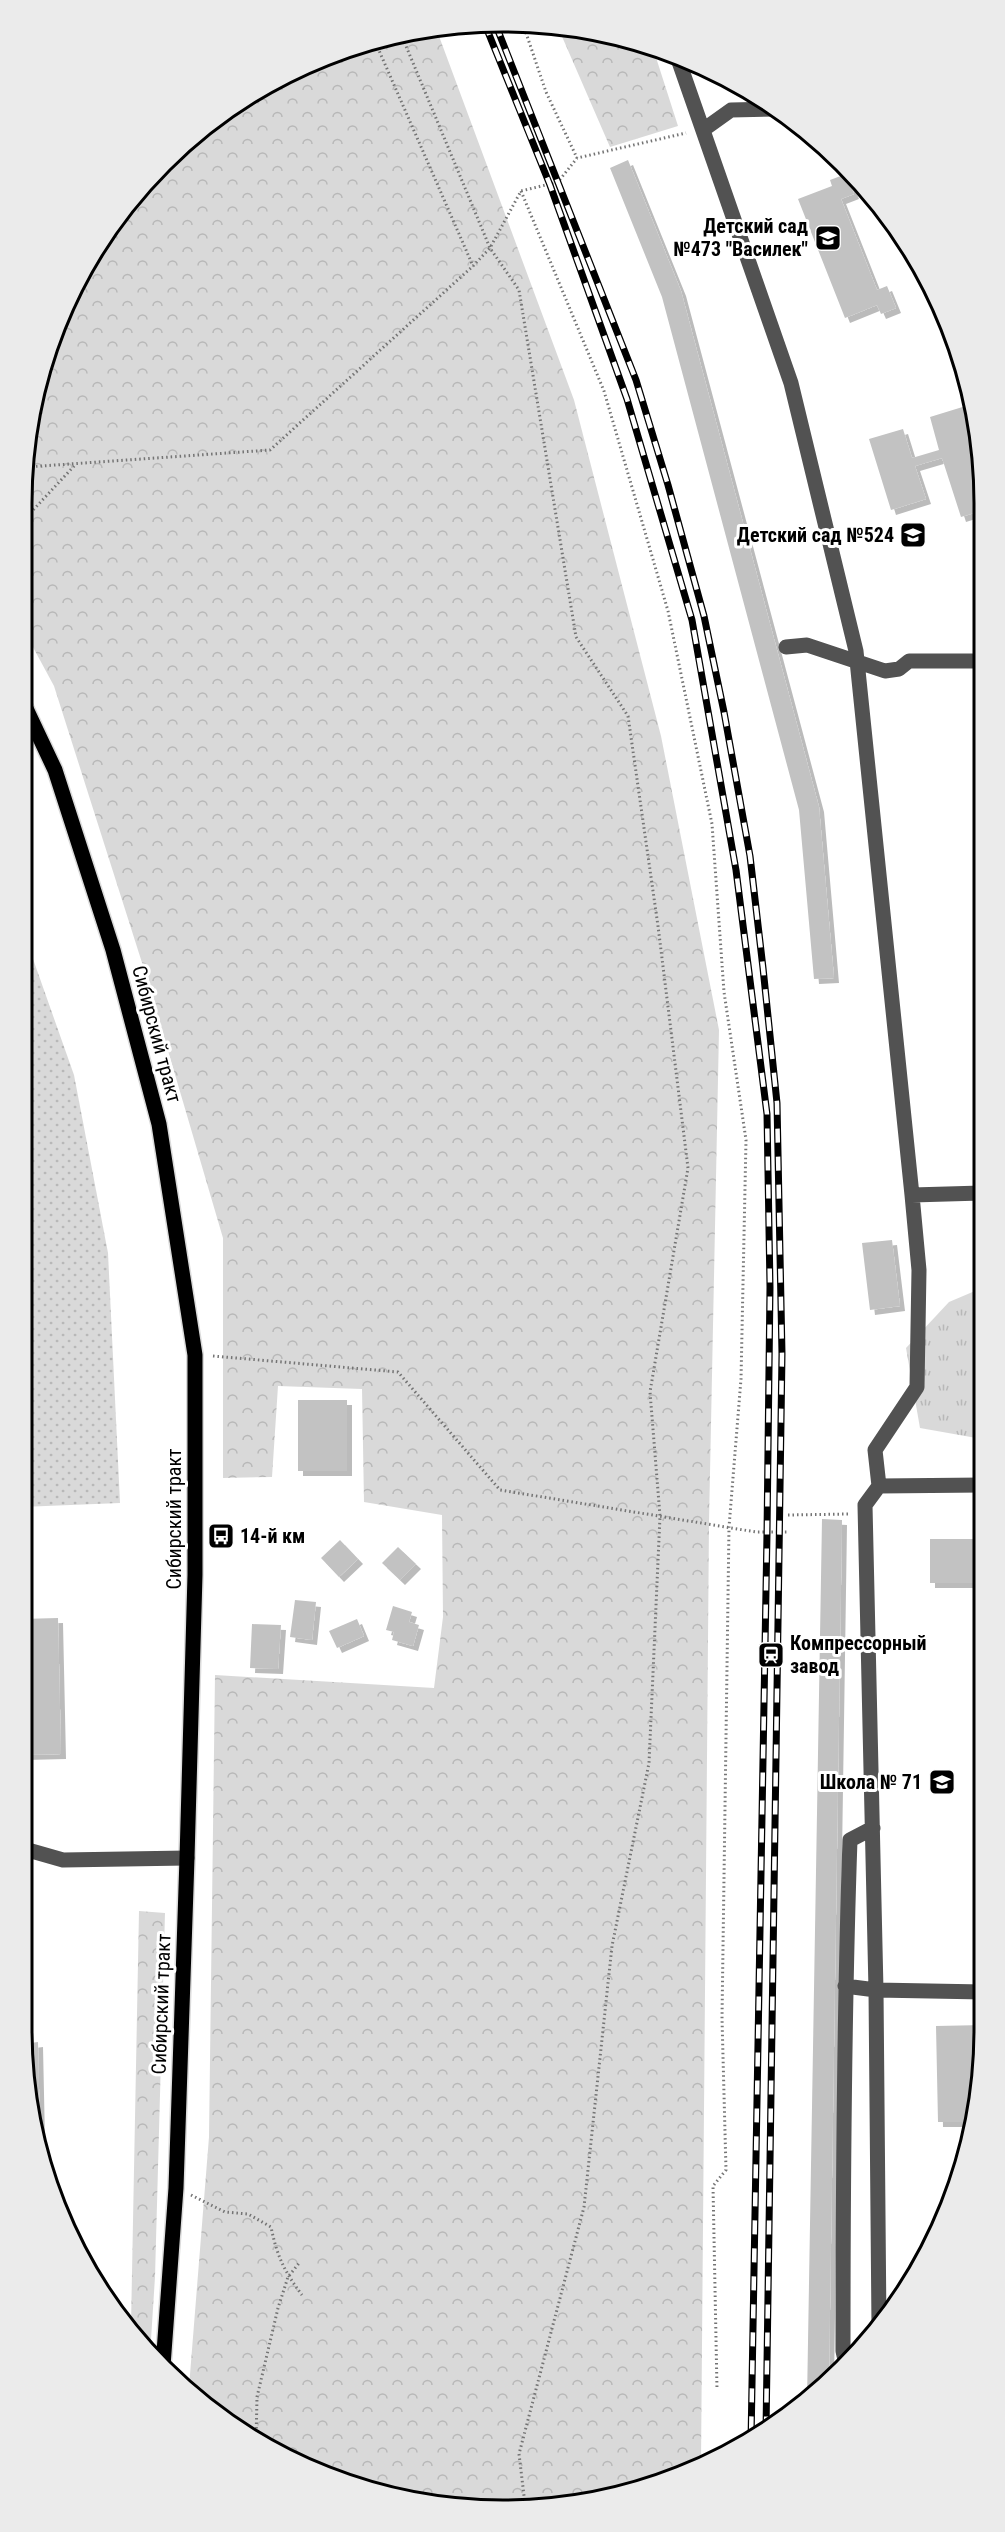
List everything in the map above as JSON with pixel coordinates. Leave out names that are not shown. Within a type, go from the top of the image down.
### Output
[{"type":"main road","name":"Сибирский тракт","points":[[32,721],[55,770],[113,950],[159,1124],[195,1355],[195,1575],[176,2188],[164,2357]]},
{"type":"street","points":[[681,66],[791,383],[858,663],[919,1270],[917,1387],[875,1449],[879,1486],[865,1505],[876,1990],[879,2312]]},
{"type":"street","points":[[703,130],[731,110],[762,110]]},
{"type":"street","points":[[786,647],[807,645],[885,671],[899,669],[909,661],[974,661]]},
{"type":"street","points":[[912,1195],[974,1193]]},
{"type":"street","points":[[879,1486],[974,1485]]},
{"type":"street","points":[[844,2354],[845,1986],[850,1840],[873,1828]]},
{"type":"street","points":[[32,1851],[63,1860],[186,1858]]},
{"type":"street","points":[[845,1986],[876,1990],[974,1992]]},
{"type":"path","points":[[526,33],[546,92],[578,158]]},
{"type":"path","points":[[404,43],[490,248],[519,290],[576,637],[628,716],[658,926],[688,1168],[650,1392],[660,1516],[649,1763],[612,1946],[584,2207],[519,2454],[524,2499]]},
{"type":"path","points":[[378,49],[473,266]]},
{"type":"path","points":[[34,466],[270,450],[473,266],[490,248],[521,191],[558,182],[578,158],[703,130]]},
{"type":"path","points":[[521,191],[604,391],[668,611],[712,824],[724,992],[746,1140],[741,1379],[729,1527],[722,2018],[726,2170],[713,2186],[717,2390]]},
{"type":"path","points":[[32,511],[77,463]]},
{"type":"path","points":[[213,1356],[398,1372],[500,1490],[767,1533],[787,1532]]},
{"type":"path","points":[[788,1515],[850,1514],[865,1505]]},
{"type":"path","points":[[176,2188],[225,2212],[248,2214],[271,2227],[277,2257],[288,2277],[302,2295]]},
{"type":"path","points":[[256,2430],[257,2397],[278,2308],[288,2277],[300,2262]]},
{"type":"green space","points":[[439,36],[574,400],[661,736],[719,1030],[709,1523],[701,2457],[654,2476],[594,2491],[533,2499],[472,2499],[411,2491],[351,2476],[294,2452],[241,2421],[189,2382],[209,2137],[215,1675],[434,1688],[443,1617],[442,1515],[364,1502],[362,1389],[278,1386],[272,1477],[223,1478],[223,1238],[144,969],[54,686],[32,645],[32,502],[36,441],[56,351],[80,294],[95,267],[129,216],[169,169],[192,148],[241,111],[294,80],[351,56]]},
{"type":"green space","points":[[562,36],[594,41],[656,57],[678,126],[610,147]]},
{"type":"green space","points":[[32,956],[74,1075],[108,1253],[120,1503],[32,1507]]},
{"type":"green space","points":[[974,1291],[974,1438],[920,1428],[906,1348],[949,1302]]},
{"type":"green space","points":[[139,1911],[165,1913],[155,2277],[151,2343],[131,2319]]},
{"type":"building","points":[[628,160],[681,291],[819,807],[834,978],[814,979],[799,810],[662,297],[610,168]]},
{"type":"building","points":[[842,176],[850,185],[854,194],[841,199],[877,290],[887,286],[896,308],[881,314],[877,305],[845,318],[798,199],[832,186],[830,180]]},
{"type":"building","points":[[963,407],[969,441],[974,513],[961,517],[942,458],[915,466],[926,499],[891,510],[869,439],[903,429],[912,458],[939,450],[930,417]]},
{"type":"building","points":[[892,1240],[900,1306],[870,1310],[862,1243]]},
{"type":"building","points":[[298,1400],[347,1400],[347,1471],[298,1471]]},
{"type":"building","points":[[822,1519],[842,1520],[829,2369],[807,2389]]},
{"type":"building","points":[[930,1539],[974,1539],[974,1583],[930,1583]]},
{"type":"building","points":[[340,1540],[358,1559],[339,1577],[321,1558]]},
{"type":"building","points":[[398,1547],[416,1564],[400,1580],[382,1563]]},
{"type":"building","points":[[295,1600],[316,1602],[312,1640],[290,1637]]},
{"type":"building","points":[[393,1606],[412,1612],[409,1622],[419,1625],[413,1646],[392,1640],[394,1632],[386,1630]]},
{"type":"building","points":[[58,1618],[61,1754],[32,1755],[32,1619]]},
{"type":"building","points":[[357,1619],[364,1636],[337,1648],[329,1631]]},
{"type":"building","points":[[252,1624],[281,1625],[278,1669],[250,1668]]},
{"type":"building","points":[[974,2025],[969,2091],[964,2122],[938,2122],[936,2026]]},
{"type":"building","points":[[38,2042],[40,2112],[36,2091],[32,2043]]},
{"type":"railway","points":[[488,32],[550,185],[627,399],[692,620],[736,870],[767,1114],[770,1287],[751,2429]]},
{"type":"railway","points":[[499,32],[636,380],[668,485],[704,616],[724,712],[750,856],[763,968],[777,1103],[782,1354],[766,2419]]},
{"type":"place","name":"Детский сад №473 \"Василек\"","points":[[828,238]]},
{"type":"place","name":"Детский сад №524","points":[[913,535]]},
{"type":"place","name":"14-й км","points":[[221,1536]]},
{"type":"place","name":"Компрессорный завод","points":[[771,1655]]},
{"type":"place","name":"Школа № 71","points":[[942,1782]]}]
